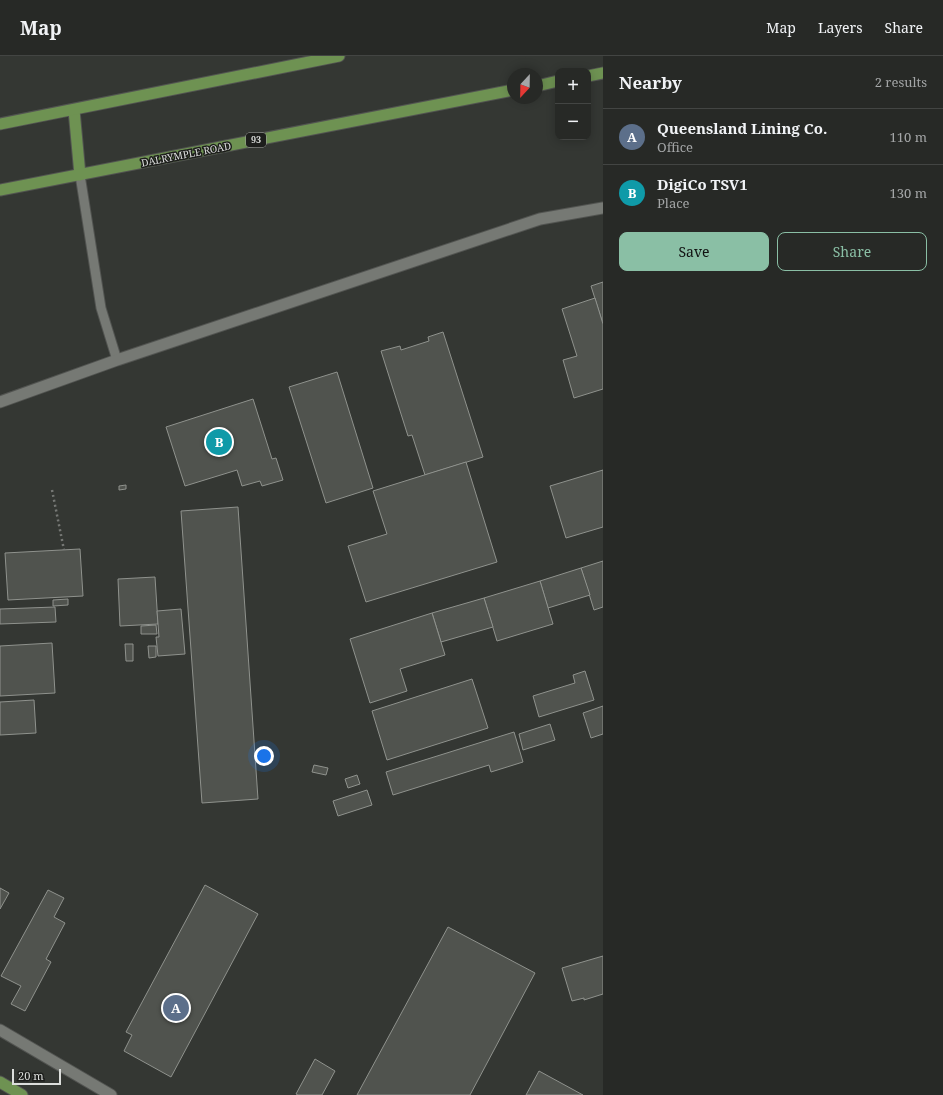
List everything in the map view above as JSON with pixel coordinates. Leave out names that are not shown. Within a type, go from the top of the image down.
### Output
[{"type":"main road","points":[[0,124],[339,56]]},
{"type":"main road","points":[[591,75],[603,73]]},
{"type":"main road","points":[[543,85],[555,83]]},
{"type":"main road","name":"DALRYMPLE ROAD","points":[[0,190],[507,91]]},
{"type":"main road","points":[[74,110],[80,175]]},
{"type":"main road","points":[[0,1082],[22,1095]]},
{"type":"street","points":[[0,402],[117,360],[540,219],[603,208]]},
{"type":"street","points":[[0,1030],[111,1095]]},
{"type":"lane","points":[[80,175],[102,308],[117,360]]},
{"type":"path","points":[[52,490],[64,550]]},
{"type":"building","points":[[603,282],[603,324],[591,286]]},
{"type":"building","points":[[595,298],[603,324],[603,389],[574,398],[563,360],[577,356],[562,309]]},
{"type":"building","points":[[443,332],[483,457],[425,475],[412,435],[408,436],[381,351],[400,346],[401,350],[429,341],[428,337]]},
{"type":"building","points":[[337,372],[373,488],[326,503],[289,387]]},
{"type":"building","points":[[253,399],[272,459],[276,458],[283,480],[262,486],[260,481],[242,486],[237,470],[185,486],[166,427]]},
{"type":"building","points":[[466,462],[497,562],[366,602],[348,546],[387,534],[373,491]]},
{"type":"building","points":[[603,470],[603,527],[566,538],[550,486]]},
{"type":"building","points":[[126,485],[126,489],[119,490],[119,486]]},
{"type":"building","points":[[238,507],[258,799],[202,803],[181,511]]},
{"type":"building","points":[[80,549],[83,596],[8,600],[5,553]]},
{"type":"building","points":[[603,561],[603,607],[594,610],[581,568]]},
{"type":"building","points":[[581,568],[590,595],[548,608],[540,581]]},
{"type":"building","points":[[155,577],[158,624],[120,626],[118,579]]},
{"type":"building","points":[[540,581],[553,624],[497,641],[484,598]]},
{"type":"building","points":[[484,598],[493,627],[441,642],[432,613]]},
{"type":"building","points":[[68,599],[68,605],[53,606],[53,600]]},
{"type":"building","points":[[55,607],[56,622],[0,624],[0,609]]},
{"type":"building","points":[[181,609],[185,654],[158,656],[156,637],[159,637],[157,611]]},
{"type":"building","points":[[432,613],[445,655],[400,669],[407,691],[370,703],[350,639]]},
{"type":"building","points":[[156,625],[157,634],[141,634],[141,626]]},
{"type":"building","points":[[52,643],[55,693],[0,696],[0,646]]},
{"type":"building","points":[[125,644],[133,644],[133,661],[126,661]]},
{"type":"building","points":[[148,646],[156,646],[156,657],[149,658]]},
{"type":"building","points":[[585,671],[594,700],[539,717],[533,696],[575,683],[573,675]]},
{"type":"building","points":[[472,679],[488,728],[387,760],[372,711]]},
{"type":"building","points":[[34,700],[36,733],[0,735],[0,702]]},
{"type":"building","points":[[603,706],[603,734],[591,738],[583,713]]},
{"type":"building","points":[[550,724],[555,740],[523,750],[519,734]]},
{"type":"building","points":[[514,732],[523,762],[491,772],[489,765],[393,795],[386,772]]},
{"type":"building","points":[[314,765],[328,768],[326,775],[312,772]]},
{"type":"building","points":[[357,775],[360,784],[348,788],[345,779]]},
{"type":"building","points":[[367,790],[372,805],[338,816],[333,801]]},
{"type":"building","points":[[205,885],[258,914],[171,1077],[124,1051],[132,1035],[126,1032]]},
{"type":"building","points":[[0,888],[9,893],[0,909]]},
{"type":"building","points":[[48,890],[64,898],[54,917],[65,923],[46,959],[51,962],[25,1011],[11,1004],[21,986],[1,976]]},
{"type":"building","points":[[448,927],[535,973],[470,1095],[357,1095]]},
{"type":"building","points":[[603,956],[603,994],[584,1000],[584,998],[572,1001],[562,968]]},
{"type":"building","points":[[315,1059],[335,1071],[322,1095],[296,1094]]},
{"type":"building","points":[[539,1071],[583,1095],[526,1095]]},
{"type":"place","name":"DigiCo TSV1","points":[[219,442]]},
{"type":"place","name":"Queensland Lining Co.","points":[[176,1008]]}]
